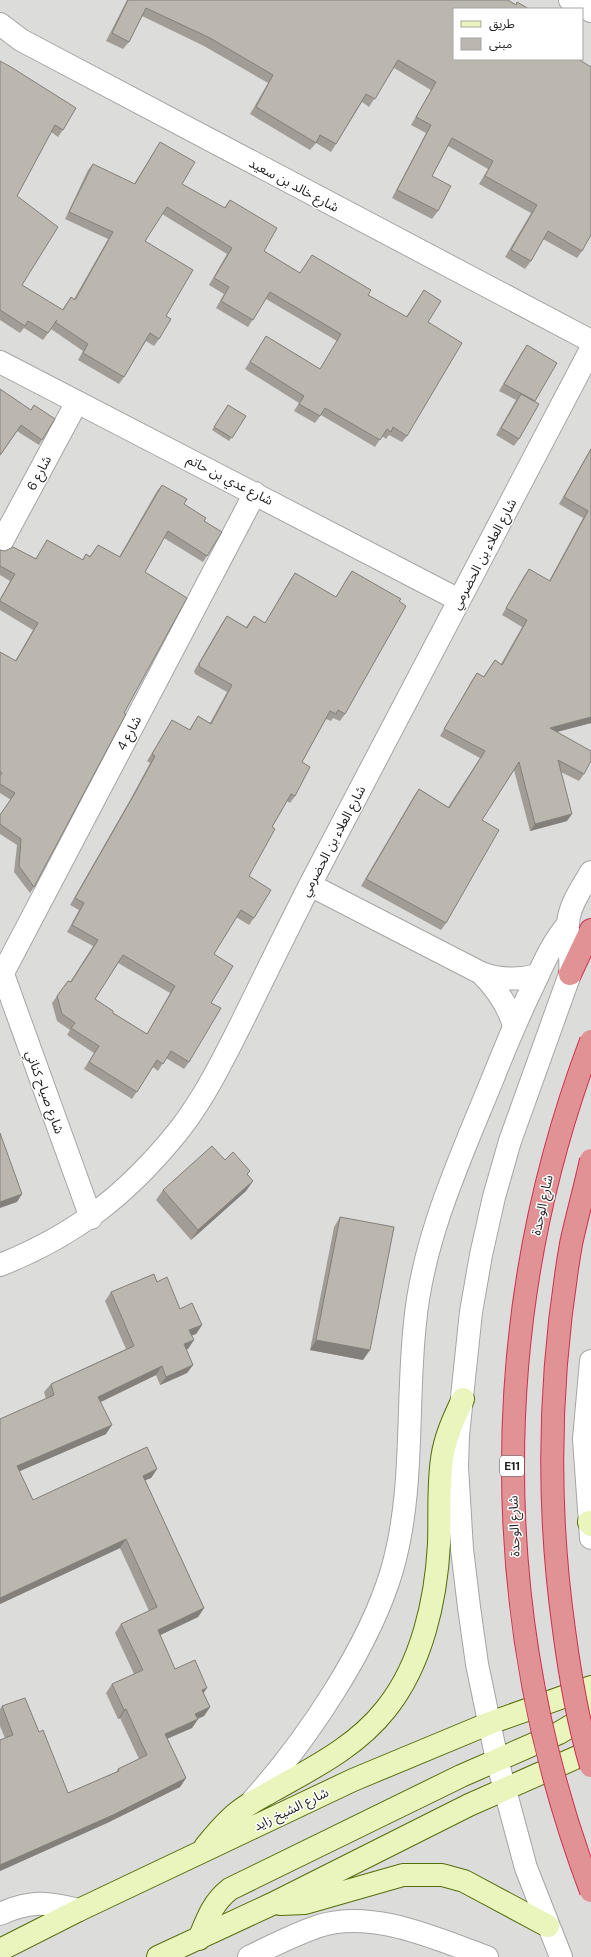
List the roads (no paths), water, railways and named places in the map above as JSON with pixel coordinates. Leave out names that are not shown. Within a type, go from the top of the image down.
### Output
[{"type":"highway","points":[[570,974],[591,930]]},
{"type":"highway","name":"شارع الوحدة","points":[[591,1041],[574,1086],[547,1179],[528,1273],[516,1368],[512,1465],[515,1561],[527,1656],[546,1750],[573,1843],[591,1891]]},
{"type":"highway","points":[[591,1160],[572,1243],[559,1328],[552,1414],[552,1500],[557,1585],[569,1670],[591,1766]]},
{"type":"main road","points":[[200,1854],[228,1821],[248,1805],[322,1763],[356,1740],[387,1708],[408,1675],[415,1659],[428,1617],[437,1567],[442,1458],[449,1429],[463,1399]]},
{"type":"main road","name":"شارع الشيخ زايد","points":[[0,1950],[79,1910],[200,1854],[353,1780],[490,1723],[591,1687]]},
{"type":"main road","points":[[199,1939],[211,1909],[230,1888],[497,1760],[559,1733],[574,1724],[591,1707]]},
{"type":"main road","points":[[158,1957],[272,1904],[469,1805],[591,1751]]},
{"type":"main road","points":[[272,1904],[305,1904],[403,1874],[442,1875],[470,1884],[548,1926]]},
{"type":"street","points":[[570,0],[591,11]]},
{"type":"street","name":"شارع خالد بن سعيد","points":[[0,24],[21,40],[591,341]]},
{"type":"street","name":"شارع العلاء بن الحضرمي","points":[[0,1265],[48,1244],[91,1218],[123,1190],[153,1160],[181,1128],[205,1093],[222,1062],[310,885],[591,349]]},
{"type":"street","name":"شارع عدي بن حاتم","points":[[0,362],[460,600]]},
{"type":"street","name":"شارع 6","points":[[0,545],[77,402]]},
{"type":"street","name":"شارع 4","points":[[1,970],[255,493]]},
{"type":"street","points":[[248,1805],[288,1758],[346,1670],[373,1619],[392,1571],[405,1508],[412,1351],[415,1319],[421,1283],[438,1219],[450,1184],[514,1026],[551,947],[568,924],[575,901],[591,872]]},
{"type":"street","points":[[310,885],[481,973],[493,977],[516,979],[538,974]]},
{"type":"street","points":[[561,1957],[526,1868],[497,1760],[477,1664],[462,1549],[457,1467],[458,1435],[471,1312],[481,1255],[494,1197],[510,1141],[570,974],[572,957],[568,924]]},
{"type":"street","name":"شارع صياح كناني","points":[[1,970],[91,1218]]},
{"type":"street","points":[[481,973],[502,998],[510,1013],[514,1026]]},
{"type":"street","points":[[590,1528],[584,1439],[591,1361]]},
{"type":"street","points":[[0,1914],[17,1907],[43,1903],[79,1910]]},
{"type":"street","points":[[249,1957],[320,1926],[358,1920],[397,1926],[487,1957]]}]
